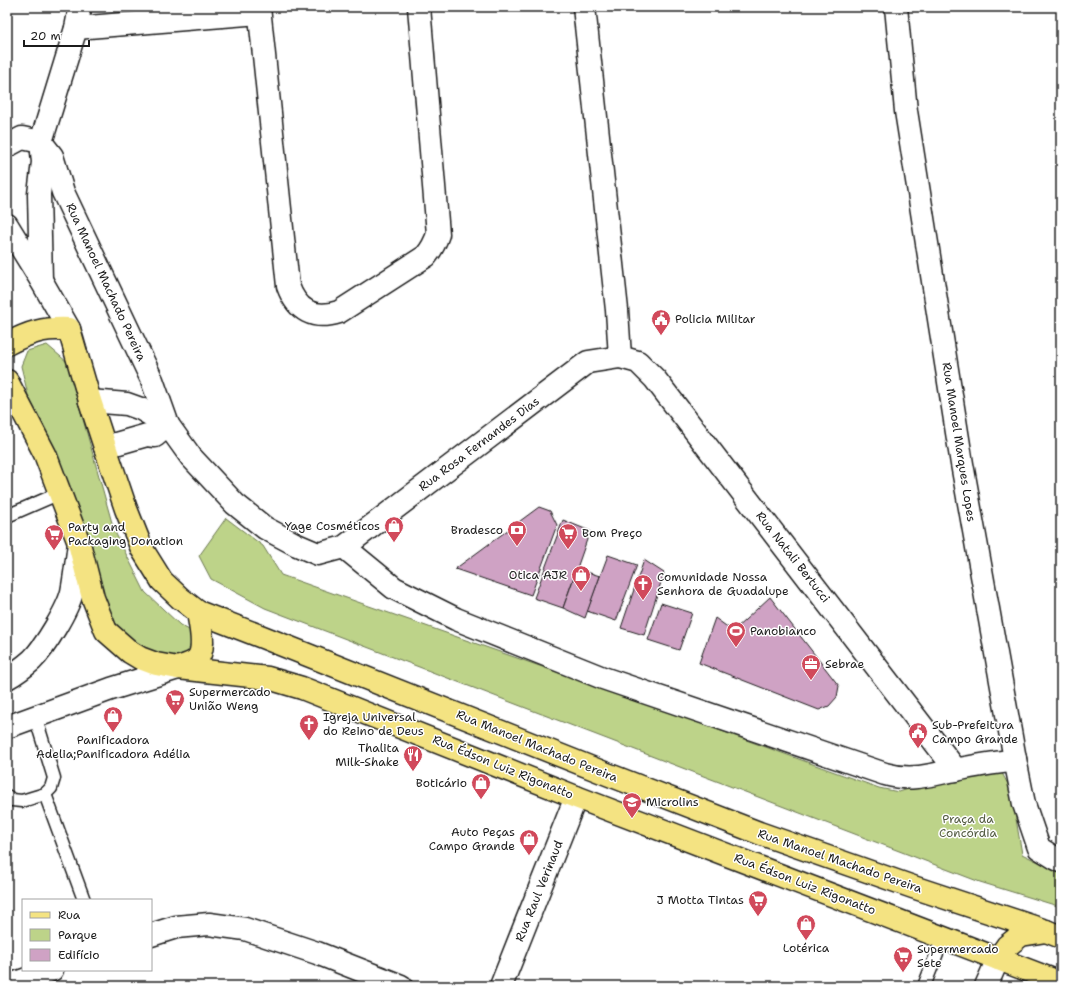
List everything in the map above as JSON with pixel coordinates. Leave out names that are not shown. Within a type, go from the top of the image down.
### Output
[{"type":"main road","points":[[7,344],[23,336],[42,330],[54,328],[69,329]]},
{"type":"main road","name":"Rua Manoel Machado Pereira","points":[[69,329],[105,447],[126,509],[142,549],[162,581],[198,612],[759,833],[912,887],[1054,934]]},
{"type":"main road","name":"Rua Édson Luiz Rigonatto","points":[[7,381],[45,454],[79,543],[93,598],[106,631],[130,652],[140,658],[156,664],[178,668],[268,678],[302,688],[576,797],[1061,983]]},
{"type":"main road","points":[[178,668],[195,660],[200,654],[202,648],[198,612]]},
{"type":"main road","points":[[998,959],[1007,946],[1021,935],[1054,934]]},
{"type":"street","points":[[41,280],[39,194],[43,162],[41,142],[76,28],[80,7]]},
{"type":"street","points":[[76,28],[259,10],[288,286],[291,295],[302,308],[310,313],[330,315],[339,312],[426,256],[431,250],[438,234],[419,7]]},
{"type":"street","points":[[584,7],[617,310],[620,357]]},
{"type":"street","name":"Rua Manoel Marques Lopes","points":[[896,7],[907,119],[962,464],[1015,759],[1024,804],[1039,848],[1061,861]]},
{"type":"street","points":[[7,146],[22,138],[41,142]]},
{"type":"street","name":"Rua Manoel Machado Pereira","points":[[41,142],[52,156],[63,192],[152,380],[168,425],[191,457],[235,504],[266,528],[297,545],[318,554],[344,546]]},
{"type":"street","name":"Rua Manoel Machado Pereira","points":[[7,225],[69,329]]},
{"type":"street","name":"Rua Rosa Fernandes Dias","points":[[344,546],[588,362],[620,357]]},
{"type":"street","name":"Rua Natali Bertucci","points":[[620,357],[638,362],[655,378],[956,770]]},
{"type":"street","name":"Rua Manoel Machado Pereira","points":[[90,401],[127,404],[141,409],[168,425]]},
{"type":"street","points":[[105,447],[147,436],[155,436],[168,425]]},
{"type":"street","points":[[7,678],[32,659],[48,639],[65,610],[72,593],[79,543]]},
{"type":"street","points":[[344,546],[394,588],[456,619],[604,678],[885,774],[895,777],[915,778],[994,763],[1014,761],[1015,759]]},
{"type":"street","points":[[7,727],[111,689],[178,668]]},
{"type":"street","name":"Rua Raul Verinaud","points":[[501,986],[576,797]]},
{"type":"street","points":[[152,936],[176,927],[208,924],[245,929],[317,953],[401,986]]},
{"type":"street","points":[[986,986],[998,959]]},
{"type":"street","points":[[7,986],[49,971]]},
{"type":"lane","points":[[7,516],[60,493]]},
{"type":"lane","points":[[7,796],[12,800],[22,800],[45,794],[51,788],[54,778],[34,716]]},
{"type":"lane","points":[[45,794],[84,899]]},
{"type":"lane","points":[[924,986],[943,938]]},
{"type":"green space","points":[[47,345],[67,362],[114,530],[145,592],[180,625],[191,631],[194,646],[182,658],[164,658],[132,645],[103,606],[58,459],[28,395],[21,366],[27,351]]},
{"type":"green space","name":"Praça da Concórdia","points":[[226,518],[263,546],[281,575],[605,689],[879,788],[899,792],[940,779],[1002,773],[1011,790],[1022,854],[1061,873],[1061,907],[980,882],[265,608],[211,579],[199,556]]},
{"type":"building","name":"Bradesco","points":[[539,507],[550,511],[557,525],[531,595],[455,569]]},
{"type":"building","name":"Bom Preço","points":[[563,520],[590,531],[563,608],[534,598]]},
{"type":"building","points":[[608,555],[637,565],[616,621],[587,611]]},
{"type":"building","name":"Comunidade Nossa Senhora de Guadalupe","points":[[644,560],[664,573],[644,635],[621,628]]},
{"type":"building","name":"Otica AJR","points":[[577,569],[600,576],[585,618],[563,608]]},
{"type":"building","points":[[770,597],[839,686],[837,697],[829,706],[819,710],[699,663],[715,618],[733,631]]},
{"type":"building","points":[[661,603],[692,613],[679,650],[648,640]]},
{"type":"place","name":"Policia Militar","points":[[661,336]]},
{"type":"place","name":"Yage Cosméticos","points":[[394,543]]},
{"type":"place","name":"Bradesco","points":[[517,547]]},
{"type":"place","name":"Bom Preço","points":[[568,550]]},
{"type":"place","name":"Party and Packaging Donation","points":[[54,551]]},
{"type":"place","name":"Otica AJR","points":[[581,592]]},
{"type":"place","name":"Comunidade Nossa Senhora de Guadalupe","points":[[643,601]]},
{"type":"place","name":"Panobianco","points":[[736,648]]},
{"type":"place","name":"Sebrae","points":[[811,681]]},
{"type":"place","name":"Supermercado União Weng","points":[[175,716]]},
{"type":"place","name":"Panificadora Adelia;Panificadora Adélia","points":[[113,733]]},
{"type":"place","name":"Igreja Universal do Reino de Deus","points":[[309,741]]},
{"type":"place","name":"Sub-Prefeitura Campo Grande","points":[[918,749]]},
{"type":"place","name":"Thalita Milk-Shake","points":[[413,772]]},
{"type":"place","name":"Boticário","points":[[481,800]]},
{"type":"place","name":"Microlins","points":[[632,819]]},
{"type":"place","name":"Auto Peças Campo Grande","points":[[529,856]]},
{"type":"place","name":"J Motta Tintas","points":[[758,917]]},
{"type":"place","name":"Lotérica","points":[[806,941]]},
{"type":"place","name":"Supermercado Sete","points":[[903,973]]}]
